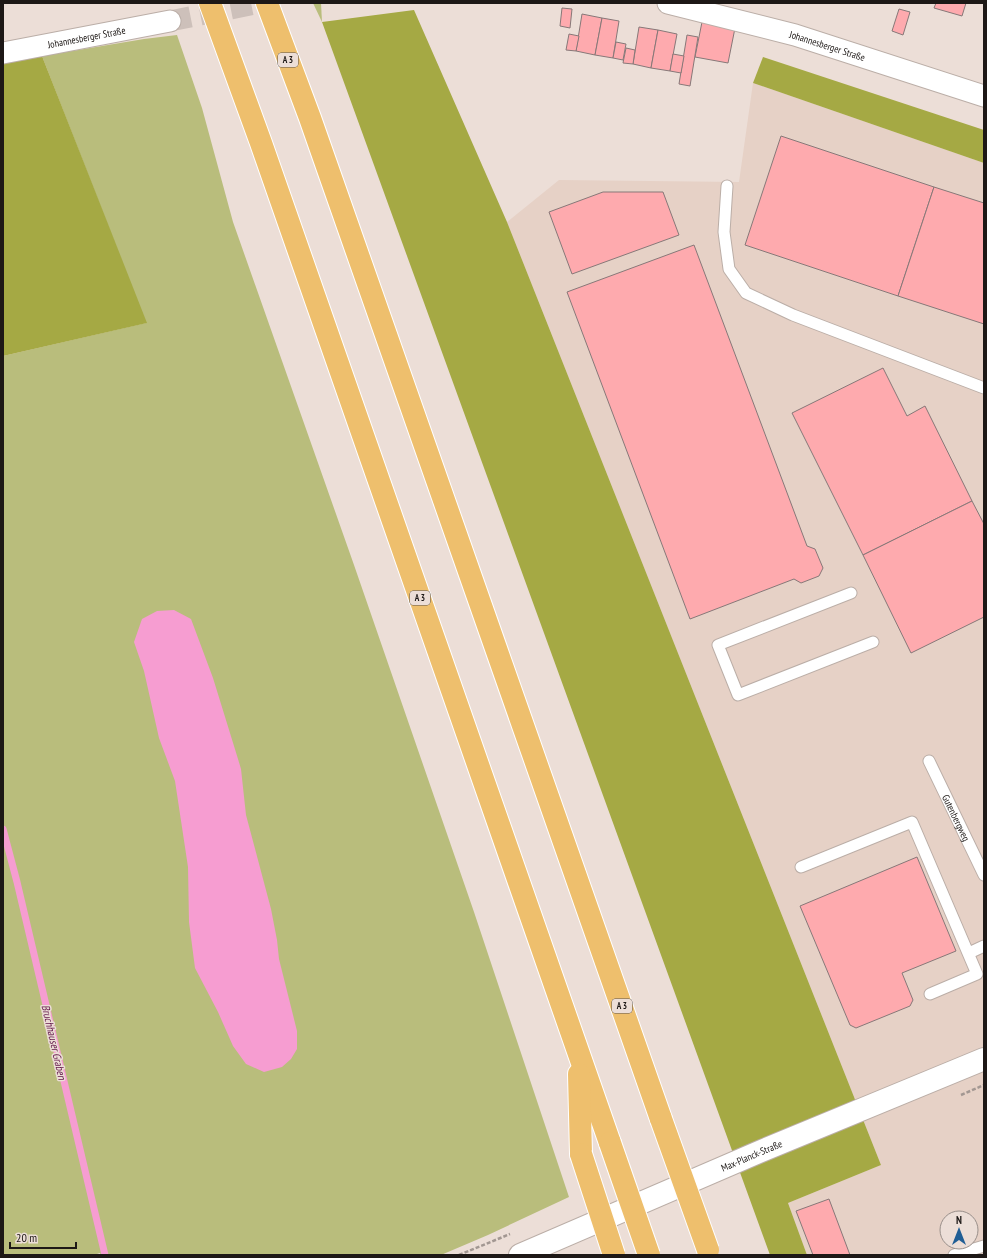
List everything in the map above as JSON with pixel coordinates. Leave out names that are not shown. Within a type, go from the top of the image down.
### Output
[{"type":"highway","name":"A 3","points":[[210,3],[261,143],[649,1255]]},
{"type":"highway","name":"A 3","points":[[267,3],[310,118],[708,1252]]},
{"type":"highway","points":[[579,1053],[581,1154],[614,1255]]},
{"type":"street","name":"Johannesberger Straße","points":[[668,3],[795,35],[984,96]]},
{"type":"street","name":"Johannesberger Straße","points":[[3,53],[170,21]]},
{"type":"street","name":"Max-Planck-Straße","points":[[520,1255],[759,1152],[984,1060]]},
{"type":"lane","points":[[728,186],[724,232],[729,270],[746,293],[792,315],[984,388]]},
{"type":"lane","points":[[851,593],[718,645],[738,695],[873,642]]},
{"type":"lane","name":"Gutenbergweg","points":[[929,761],[984,875]]},
{"type":"lane","points":[[801,867],[912,822],[977,974],[930,994]]},
{"type":"lane","points":[[969,953],[984,946]]},
{"type":"lane","points":[[954,1255],[984,1246]]},
{"type":"shaded area","points":[[414,10],[507,222],[881,1165],[788,1203],[807,1255],[770,1255],[322,22]]},
{"type":"shaded area","points":[[42,56],[147,323],[3,356],[3,63]]},
{"type":"shaded area","points":[[763,57],[984,130],[984,163],[753,83]]},
{"type":"shaded area","points":[[753,83],[984,163],[984,1255],[807,1255],[788,1203],[881,1165],[507,222],[559,180],[739,182]]},
{"type":"shaded area","points":[[174,610],[191,619],[213,678],[241,769],[246,815],[271,909],[279,959],[297,1031],[297,1049],[291,1059],[282,1067],[264,1072],[246,1064],[233,1046],[218,1012],[195,968],[189,922],[188,867],[175,781],[159,738],[144,671],[134,642],[142,619],[157,611]]},
{"type":"green space","points":[[313,3],[321,3],[322,22]]},
{"type":"green space","points":[[177,35],[202,108],[233,222],[474,912],[569,1197],[441,1255],[101,1255],[100,1253],[94,1255],[3,1255],[3,356],[146,323],[42,56]]},
{"type":"building","points":[[936,3],[966,3],[962,16],[934,8]]},
{"type":"building","points":[[562,8],[572,9],[570,28],[560,26]]},
{"type":"building","points":[[899,9],[910,12],[903,35],[892,31]]},
{"type":"building","points":[[582,14],[602,18],[595,55],[576,51]]},
{"type":"building","points":[[602,18],[619,21],[613,58],[595,55]]},
{"type":"building","points":[[702,22],[735,28],[728,63],[695,57]]},
{"type":"building","points":[[639,27],[658,30],[651,68],[633,64]]},
{"type":"building","points":[[658,30],[677,34],[670,71],[651,68]]},
{"type":"building","points":[[569,34],[579,36],[576,51],[566,50]]},
{"type":"building","points":[[687,35],[698,37],[690,86],[679,84]]},
{"type":"building","points":[[616,42],[626,44],[623,60],[613,58]]},
{"type":"building","points":[[626,48],[635,50],[633,64],[623,63]]},
{"type":"building","points":[[673,54],[684,56],[681,73],[670,71]]},
{"type":"building","points":[[781,136],[934,187],[898,296],[745,245]]},
{"type":"building","points":[[934,187],[984,203],[984,324],[898,296]]},
{"type":"building","points":[[603,192],[663,192],[679,235],[572,274],[549,212]]},
{"type":"building","points":[[694,245],[807,546],[815,549],[823,568],[819,576],[801,583],[794,579],[690,619],[567,292]]},
{"type":"building","points":[[883,368],[907,416],[925,406],[972,501],[863,555],[792,413]]},
{"type":"building","points":[[972,501],[984,524],[984,617],[911,653],[863,555]]},
{"type":"building","points":[[917,857],[956,951],[902,973],[913,1000],[910,1006],[856,1028],[850,1025],[800,906]]},
{"type":"building","points":[[829,1199],[850,1255],[813,1255],[796,1211]]},
{"type":"waterway","name":"Bruchhauser Graben","points":[[3,829],[17,882],[105,1255]]},
{"type":"tunnel","points":[[170,21],[260,3]]}]
